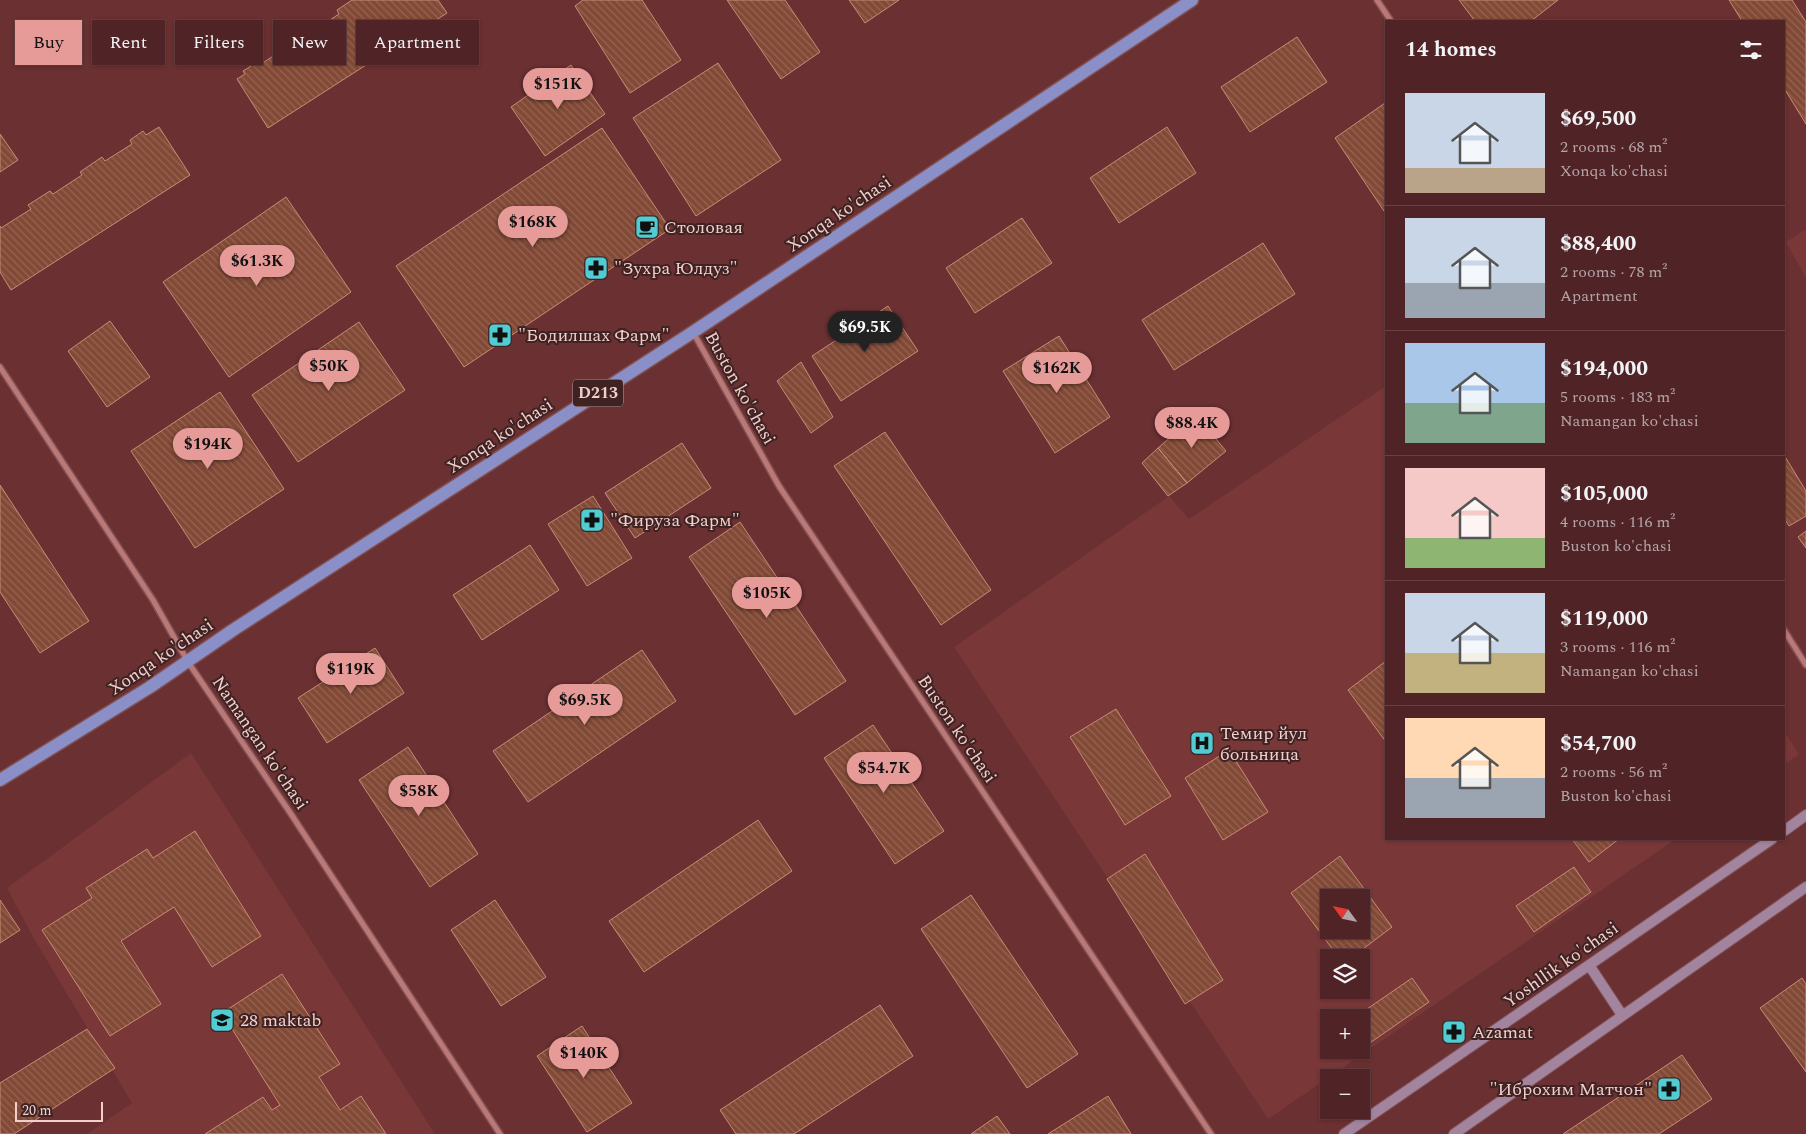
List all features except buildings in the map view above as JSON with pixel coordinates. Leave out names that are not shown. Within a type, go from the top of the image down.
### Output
[{"type":"main road","name":"Xonqa ko'chasi","points":[[0,780],[188,662],[233,630],[693,332],[1192,0]]},
{"type":"main road","points":[[1785,830],[1806,815]]},
{"type":"main road","name":"Yoshllik ko'chasi","points":[[1344,1134],[1771,840]]},
{"type":"main road","points":[[1454,1134],[1806,887]]},
{"type":"main road","points":[[1589,966],[1622,1015]]},
{"type":"street","points":[[1377,0],[1390,20]]},
{"type":"street","name":"Buston ko'chasi","points":[[693,332],[779,486],[1210,1134]]},
{"type":"street","name":"Namangan ko'chasi","points":[[0,367],[153,600],[188,662],[291,814],[500,1134]]},
{"type":"street","points":[[1785,632],[1806,665]]},
{"type":"shaded area","points":[[1806,229],[1806,278],[1786,242]]},
{"type":"shaded area","name":"Темир йул больница","points":[[1385,387],[1385,840],[1675,840],[1370,1049],[1370,1009],[1320,1009],[1320,1059],[1355,1059],[1341,1069],[1320,1069],[1320,1083],[1268,1119],[954,647],[1169,496],[1189,519]]},
{"type":"shaded area","points":[[1785,733],[1799,754],[1785,764]]},
{"type":"shaded area","name":"28 maktab","points":[[191,753],[435,1134],[87,1134],[132,1103],[33,937],[7,888]]},
{"type":"place","name":"Столовая","points":[[647,227]]},
{"type":"place","name":"\"Зухра Юлдуз\"","points":[[596,268]]},
{"type":"place","name":"\"Бодилшах Фарм\"","points":[[500,335]]},
{"type":"place","name":"\"Фируза Фарм\"","points":[[592,520]]},
{"type":"place","name":"Темир йул больница","points":[[1202,743]]},
{"type":"place","name":"28 maktab","points":[[222,1020]]},
{"type":"place","name":"Azamat","points":[[1454,1032]]},
{"type":"place","name":"\"Иброхим Матчон\"","points":[[1669,1089]]}]
